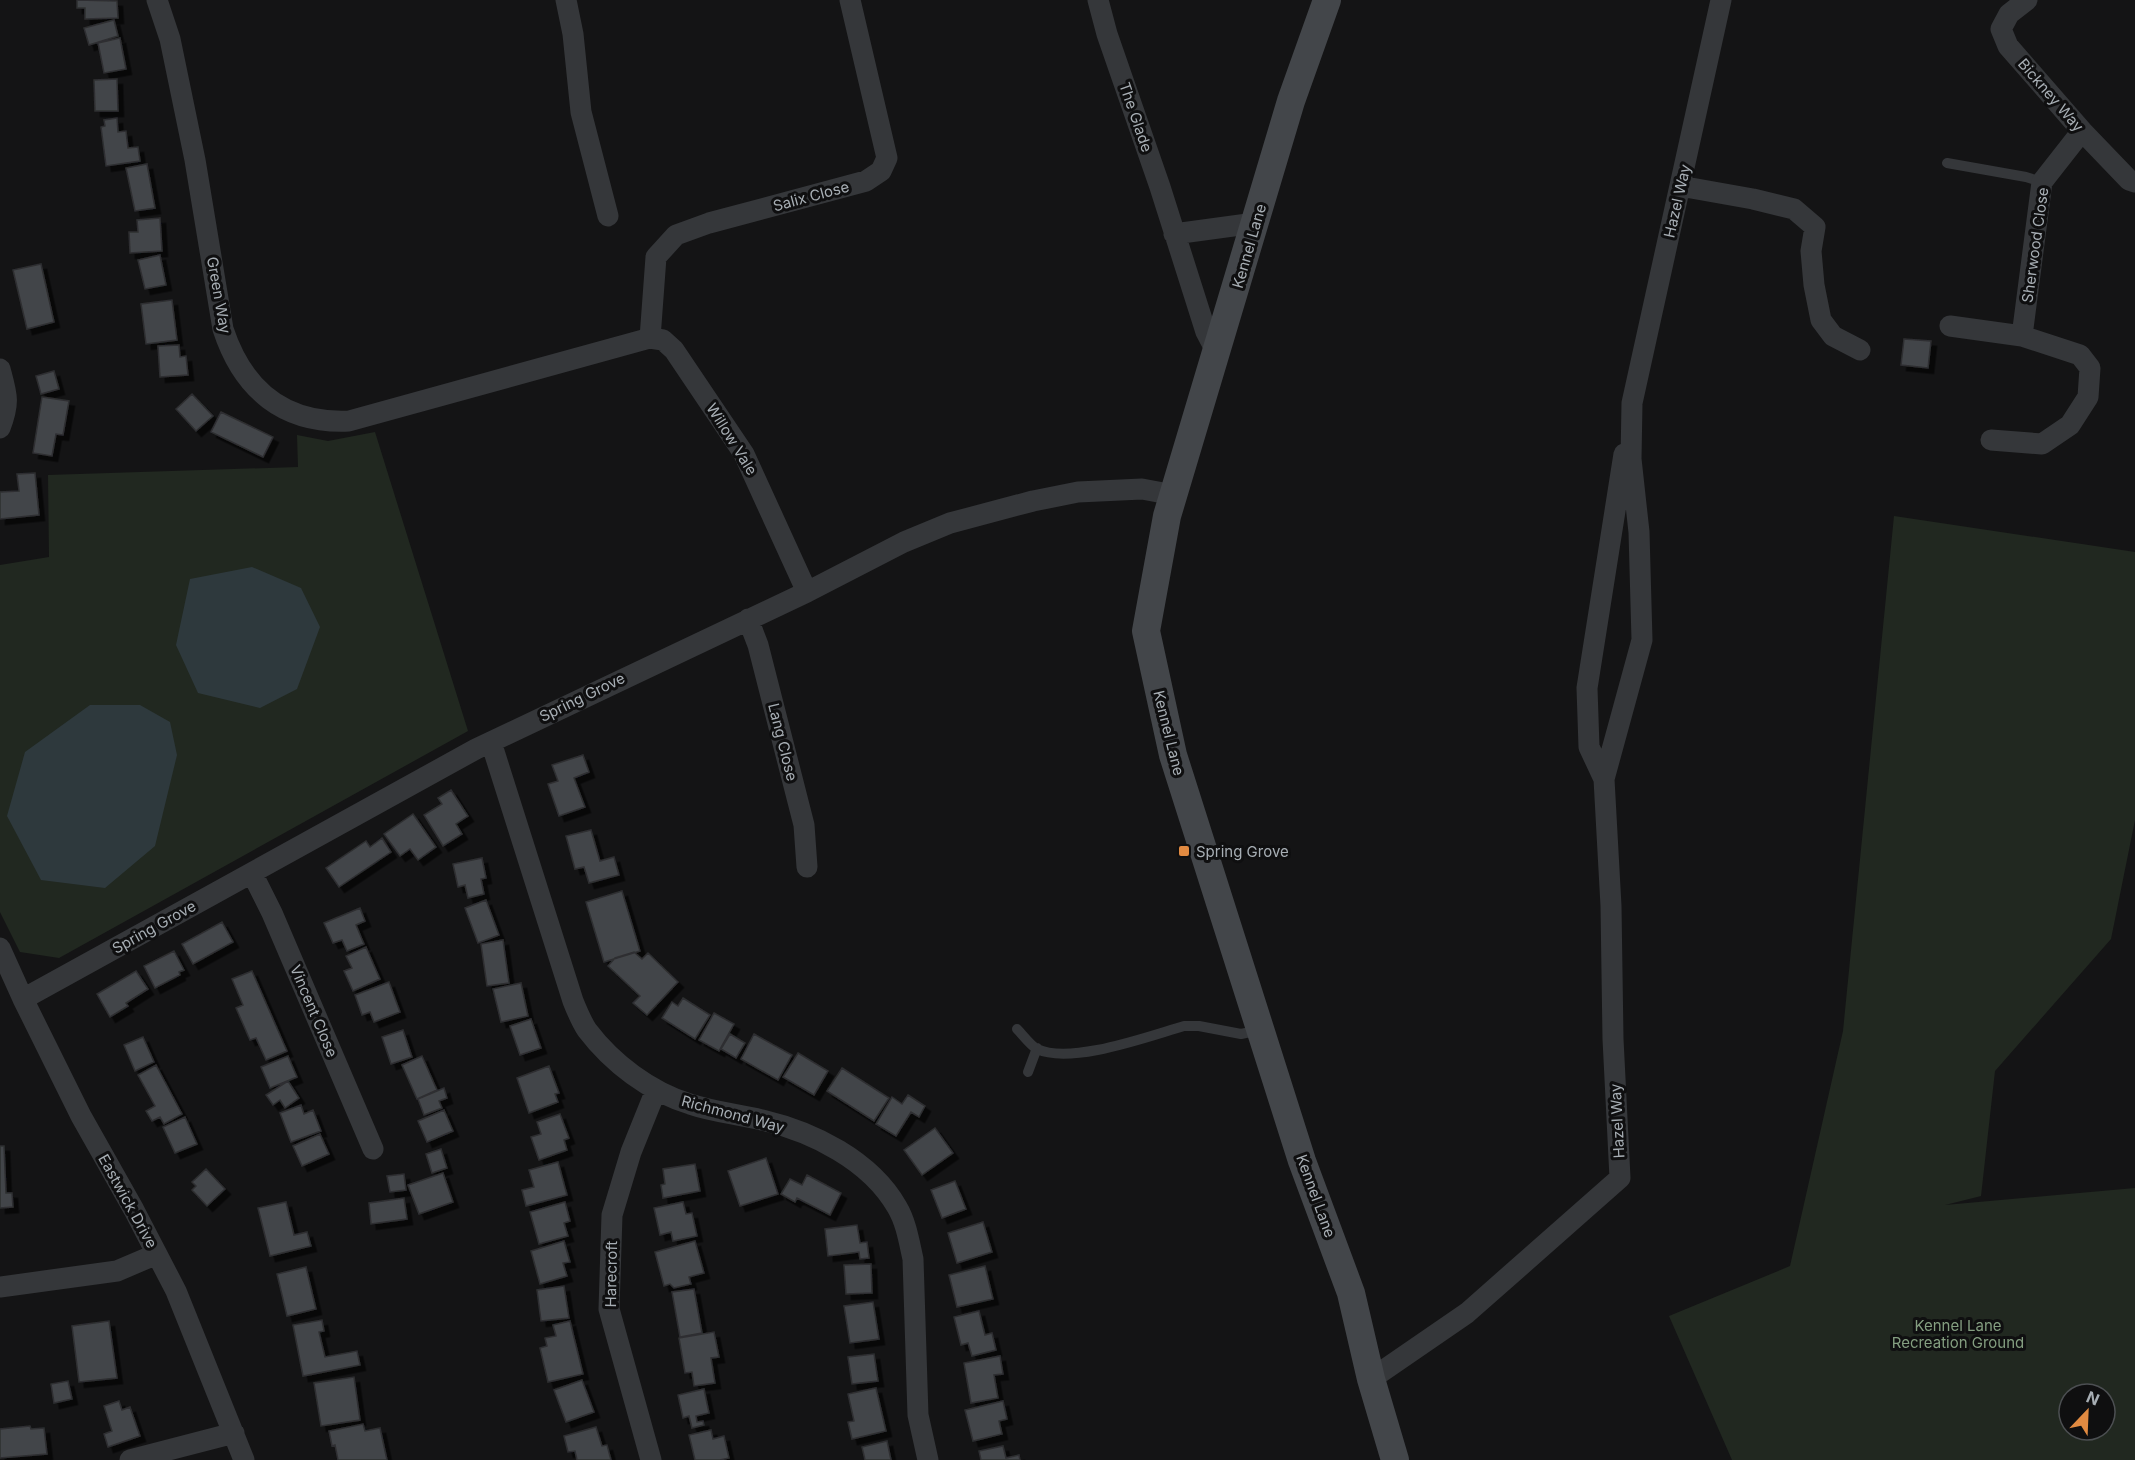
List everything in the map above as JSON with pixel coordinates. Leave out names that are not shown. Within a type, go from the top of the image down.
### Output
[{"type":"street","name":"Green Way","points":[[157,0],[170,39],[195,160],[223,329],[238,364],[248,380],[262,395],[283,409],[305,418],[327,422],[349,421],[650,338]]},
{"type":"street","points":[[566,0],[573,34],[581,112],[608,216]]},
{"type":"street","name":"Salix Close","points":[[650,338],[656,257],[676,235],[709,223],[866,181],[881,171],[887,158],[850,0]]},
{"type":"street","name":"The Glade","points":[[1098,0],[1107,34],[1206,332],[1217,353]]},
{"type":"street","name":"Kennel Lane","points":[[1327,0],[1291,101],[1167,516],[1146,631],[1173,755],[1302,1161],[1351,1293],[1391,1459]]},
{"type":"street","name":"Hazel Way","points":[[1604,779],[1589,747],[1587,688],[1632,403],[1721,0]]},
{"type":"street","name":"Bickney Way","points":[[2027,0],[2009,14],[2001,29],[2008,46],[2082,131],[2129,180],[2135,182]]},
{"type":"street","name":"Sherwood Close","points":[[2022,336],[2043,182],[2082,131]]},
{"type":"street","points":[[1680,186],[1794,209],[1815,227],[1811,251],[1814,285],[1821,320],[1833,336],[1860,350]]},
{"type":"street","points":[[1174,234],[1255,223]]},
{"type":"street","points":[[1950,326],[2022,336],[2080,355],[2090,368],[2088,397],[2070,425],[2042,444],[1991,440]]},
{"type":"street","name":"Willow Vale","points":[[650,338],[663,340],[674,350],[744,454],[807,592]]},
{"type":"street","points":[[0,369],[6,390],[7,409],[0,428]]},
{"type":"street","name":"Hazel Way","points":[[1371,1379],[1467,1313],[1620,1178],[1613,1039],[1611,906],[1604,779],[1642,640],[1639,532],[1631,459],[1632,403]]},
{"type":"street","name":"Spring Grove","points":[[22,999],[436,770],[807,592],[904,542],[950,524],[1033,501],[1078,492],[1142,489],[1174,495]]},
{"type":"street","name":"Lang Close","points":[[748,619],[758,645],[804,825],[807,867]]},
{"type":"street","name":"Richmond Way","points":[[491,742],[573,1001],[586,1028],[604,1050],[656,1090],[689,1104],[762,1120],[797,1131],[832,1147],[860,1164],[883,1185],[898,1209],[908,1234],[913,1259],[918,1415],[928,1460]]},
{"type":"street","name":"Vincent Close","points":[[252,873],[272,913],[373,1149]]},
{"type":"street","name":"Eastwick Drive","points":[[0,948],[22,999],[81,1116],[176,1291],[244,1460]]},
{"type":"street","name":"Harecroft","points":[[651,1460],[609,1309],[612,1215],[631,1152],[656,1090]]},
{"type":"street","points":[[0,1287],[117,1271],[157,1254]]},
{"type":"street","points":[[130,1460],[234,1433]]},
{"type":"lane","points":[[1947,164],[2043,182]]},
{"type":"lane","points":[[1017,1029],[1036,1048],[1050,1052],[1079,1054],[1184,1026],[1198,1026],[1241,1034],[1260,1030]]},
{"type":"lane","points":[[1028,1072],[1036,1048]]},
{"type":"green space","points":[[375,432],[468,731],[59,958],[20,952],[0,912],[0,565],[49,557],[48,475],[298,467],[297,435],[328,441]]},
{"type":"green space","name":"Kennel Lane Recreation Ground","points":[[1894,516],[2135,552],[2135,820],[2111,939],[1995,1071],[1981,1196],[1945,1205],[2135,1188],[2135,1460],[1732,1460],[1669,1316],[1790,1266],[1843,1031]]},
{"type":"shaded area","points":[[252,567],[301,588],[320,627],[297,689],[260,708],[198,693],[176,645],[190,579]]},
{"type":"shaded area","points":[[90,705],[140,705],[170,722],[177,755],[155,846],[105,888],[41,880],[7,816],[25,752]]},
{"type":"building","points":[[77,0],[117,1],[118,18],[85,19],[85,8],[77,8]]},
{"type":"building","points":[[114,20],[118,36],[89,45],[84,28]]},
{"type":"building","points":[[120,38],[126,69],[104,73],[98,43]]},
{"type":"building","points":[[117,79],[118,111],[95,111],[94,80]]},
{"type":"building","points":[[117,118],[118,132],[126,131],[128,148],[138,147],[140,161],[106,166],[101,127],[105,126],[104,120]]},
{"type":"building","points":[[147,164],[155,208],[135,211],[126,168]]},
{"type":"building","points":[[160,218],[162,251],[130,253],[129,232],[138,232],[137,220]]},
{"type":"building","points":[[160,255],[166,285],[145,289],[138,260]]},
{"type":"building","points":[[41,264],[54,322],[27,329],[13,270]]},
{"type":"building","points":[[172,300],[177,340],[146,344],[141,304]]},
{"type":"building","points":[[1904,339],[1931,341],[1928,368],[1901,365]]},
{"type":"building","points":[[179,345],[180,357],[186,356],[188,375],[160,377],[158,346]]},
{"type":"building","points":[[54,371],[59,389],[41,394],[36,376]]},
{"type":"building","points":[[192,394],[213,416],[196,431],[176,409]]},
{"type":"building","points":[[42,397],[69,401],[63,435],[56,434],[52,456],[33,453]]},
{"type":"building","points":[[221,412],[273,437],[263,457],[211,432]]},
{"type":"building","points":[[35,473],[39,515],[0,519],[0,492],[19,491],[17,474]]},
{"type":"building","points":[[583,755],[589,772],[574,778],[585,807],[559,816],[548,784],[558,781],[552,765]]},
{"type":"building","points":[[451,790],[468,816],[456,824],[462,834],[443,846],[424,815],[442,804],[438,798]]},
{"type":"building","points":[[413,814],[436,847],[418,860],[410,849],[400,856],[384,834]]},
{"type":"building","points":[[591,830],[600,861],[614,857],[619,875],[589,883],[584,867],[575,869],[566,836]]},
{"type":"building","points":[[382,838],[391,852],[339,887],[326,868],[366,841],[370,847]]},
{"type":"building","points":[[482,858],[486,878],[481,879],[484,894],[468,898],[465,885],[458,887],[453,864]]},
{"type":"building","points":[[622,891],[640,951],[604,962],[586,902]]},
{"type":"building","points":[[486,900],[499,935],[478,943],[465,908]]},
{"type":"building","points":[[360,908],[365,921],[356,925],[364,944],[347,951],[342,940],[333,943],[324,923]]},
{"type":"building","points":[[222,922],[233,942],[193,964],[182,944]]},
{"type":"building","points":[[503,940],[509,983],[487,986],[481,944]]},
{"type":"building","points":[[366,947],[380,979],[353,991],[344,971],[352,968],[346,956]]},
{"type":"building","points":[[174,951],[184,970],[179,972],[180,975],[155,988],[144,966]]},
{"type":"building","points":[[634,952],[642,959],[648,953],[678,982],[647,1015],[633,1003],[640,996],[608,966],[615,958]]},
{"type":"building","points":[[136,971],[148,989],[126,1003],[128,1006],[110,1017],[97,994]]},
{"type":"building","points":[[252,971],[287,1051],[266,1060],[256,1038],[250,1040],[236,1008],[243,1005],[232,979]]},
{"type":"building","points":[[389,982],[400,1012],[374,1022],[370,1012],[362,1015],[355,995]]},
{"type":"building","points":[[521,983],[528,1016],[501,1022],[493,989]]},
{"type":"building","points":[[683,998],[710,1015],[695,1039],[662,1018],[672,1002],[678,1006]]},
{"type":"building","points":[[714,1013],[734,1024],[719,1051],[699,1040]]},
{"type":"building","points":[[531,1019],[541,1048],[520,1055],[510,1026]]},
{"type":"building","points":[[403,1030],[412,1057],[391,1064],[382,1037]]},
{"type":"building","points":[[730,1034],[745,1043],[736,1058],[721,1049]]},
{"type":"building","points":[[754,1034],[792,1055],[778,1080],[741,1059]]},
{"type":"building","points":[[143,1037],[154,1062],[135,1071],[124,1045]]},
{"type":"building","points":[[798,1053],[828,1071],[814,1095],[783,1077]]},
{"type":"building","points":[[288,1056],[297,1077],[270,1088],[261,1067]]},
{"type":"building","points":[[422,1056],[437,1090],[417,1099],[402,1065]]},
{"type":"building","points":[[156,1065],[182,1114],[164,1124],[160,1117],[152,1121],[146,1111],[155,1106],[138,1075]]},
{"type":"building","points":[[549,1066],[559,1093],[555,1094],[558,1102],[529,1113],[517,1078]]},
{"type":"building","points":[[842,1068],[889,1098],[874,1121],[827,1091]]},
{"type":"building","points":[[288,1081],[299,1098],[285,1108],[280,1100],[273,1105],[266,1095]]},
{"type":"building","points":[[444,1088],[447,1098],[439,1101],[442,1108],[424,1115],[418,1099]]},
{"type":"building","points":[[908,1095],[925,1106],[919,1117],[911,1112],[896,1136],[876,1124],[892,1097],[902,1104]]},
{"type":"building","points":[[301,1105],[304,1114],[313,1110],[321,1131],[291,1142],[280,1113]]},
{"type":"building","points":[[444,1110],[453,1131],[427,1142],[418,1121]]},
{"type":"building","points":[[560,1114],[569,1138],[564,1140],[567,1150],[539,1160],[531,1137],[541,1134],[537,1122]]},
{"type":"building","points":[[185,1117],[197,1144],[175,1153],[163,1127]]},
{"type":"building","points":[[935,1128],[953,1153],[922,1175],[904,1150]]},
{"type":"building","points":[[320,1134],[329,1154],[302,1166],[293,1146]]},
{"type":"building","points":[[0,1146],[4,1146],[6,1193],[12,1193],[13,1207],[0,1208]]},
{"type":"building","points":[[441,1149],[447,1168],[432,1173],[426,1154]]},
{"type":"building","points":[[766,1158],[778,1194],[740,1206],[728,1171]]},
{"type":"building","points":[[558,1162],[567,1195],[526,1206],[522,1190],[534,1187],[529,1170]]},
{"type":"building","points":[[695,1164],[700,1191],[663,1198],[661,1185],[665,1184],[663,1169]]},
{"type":"building","points":[[206,1169],[225,1189],[207,1206],[192,1190],[196,1186],[192,1182]]},
{"type":"building","points":[[443,1173],[453,1202],[419,1214],[408,1185]]},
{"type":"building","points":[[404,1174],[406,1190],[390,1192],[387,1176]]},
{"type":"building","points":[[807,1175],[841,1193],[830,1215],[797,1198],[795,1202],[781,1194],[790,1179],[802,1185]]},
{"type":"building","points":[[955,1181],[966,1209],[942,1218],[931,1190]]},
{"type":"building","points":[[404,1198],[407,1219],[371,1224],[369,1203]]},
{"type":"building","points":[[286,1202],[294,1235],[307,1232],[311,1246],[270,1256],[258,1208]]},
{"type":"building","points":[[565,1202],[570,1221],[564,1223],[568,1236],[539,1244],[530,1212]]},
{"type":"building","points":[[683,1202],[686,1214],[692,1213],[697,1236],[673,1241],[671,1232],[660,1235],[654,1208]]},
{"type":"building","points":[[983,1222],[992,1252],[957,1263],[948,1233]]},
{"type":"building","points":[[857,1225],[860,1243],[867,1242],[869,1258],[860,1259],[859,1252],[828,1256],[825,1229]]},
{"type":"building","points":[[564,1241],[570,1262],[563,1263],[567,1276],[540,1284],[531,1251]]},
{"type":"building","points":[[695,1241],[704,1273],[689,1277],[691,1284],[674,1288],[670,1284],[664,1286],[655,1252]]},
{"type":"building","points":[[871,1264],[872,1293],[846,1294],[844,1265]]},
{"type":"building","points":[[985,1266],[993,1299],[957,1307],[949,1275]]},
{"type":"building","points":[[306,1267],[316,1309],[287,1316],[277,1274]]},
{"type":"building","points":[[564,1286],[569,1318],[541,1321],[537,1290]]},
{"type":"building","points":[[694,1289],[702,1333],[680,1337],[672,1292]]},
{"type":"building","points":[[873,1302],[879,1339],[850,1343],[844,1306]]},
{"type":"building","points":[[979,1311],[985,1335],[992,1333],[996,1350],[972,1356],[968,1343],[961,1345],[954,1317]]},
{"type":"building","points":[[322,1320],[324,1331],[319,1332],[325,1357],[357,1351],[360,1365],[303,1376],[293,1325]]},
{"type":"building","points":[[109,1321],[117,1378],[79,1382],[72,1326]]},
{"type":"building","points":[[570,1321],[583,1374],[548,1382],[540,1348],[547,1346],[545,1338],[556,1336],[553,1325]]},
{"type":"building","points":[[714,1332],[719,1357],[711,1358],[715,1383],[694,1386],[692,1372],[685,1373],[679,1338]]},
{"type":"building","points":[[874,1354],[878,1381],[852,1384],[848,1357]]},
{"type":"building","points":[[1000,1356],[1003,1374],[994,1375],[998,1398],[971,1403],[964,1363]]},
{"type":"building","points":[[354,1377],[360,1420],[321,1426],[314,1383]]},
{"type":"building","points":[[582,1380],[594,1412],[566,1422],[554,1390]]},
{"type":"building","points":[[68,1381],[72,1399],[54,1403],[51,1384]]},
{"type":"building","points":[[876,1388],[886,1431],[852,1439],[848,1422],[854,1421],[848,1394]]},
{"type":"building","points":[[704,1389],[709,1413],[696,1416],[697,1422],[703,1421],[704,1425],[692,1428],[689,1416],[683,1418],[678,1395]]},
{"type":"building","points":[[119,1401],[122,1410],[130,1407],[140,1436],[108,1447],[104,1434],[112,1431],[104,1406]]},
{"type":"building","points":[[1003,1401],[1007,1419],[999,1421],[1002,1434],[973,1441],[965,1410]]},
{"type":"building","points":[[363,1424],[365,1431],[380,1428],[387,1460],[338,1460],[329,1431]]},
{"type":"building","points":[[30,1426],[31,1429],[44,1428],[47,1454],[0,1458],[0,1429]]},
{"type":"building","points":[[596,1427],[602,1446],[607,1445],[611,1460],[577,1460],[575,1451],[568,1452],[564,1436]]},
{"type":"building","points":[[711,1430],[713,1439],[724,1436],[729,1458],[695,1460],[689,1435]]},
{"type":"building","points":[[887,1441],[891,1460],[865,1460],[862,1447]]},
{"type":"building","points":[[1003,1446],[1006,1458],[1019,1455],[1020,1460],[981,1460],[979,1451]]},
{"type":"place","name":"Spring Grove","points":[[1184,851]]}]
